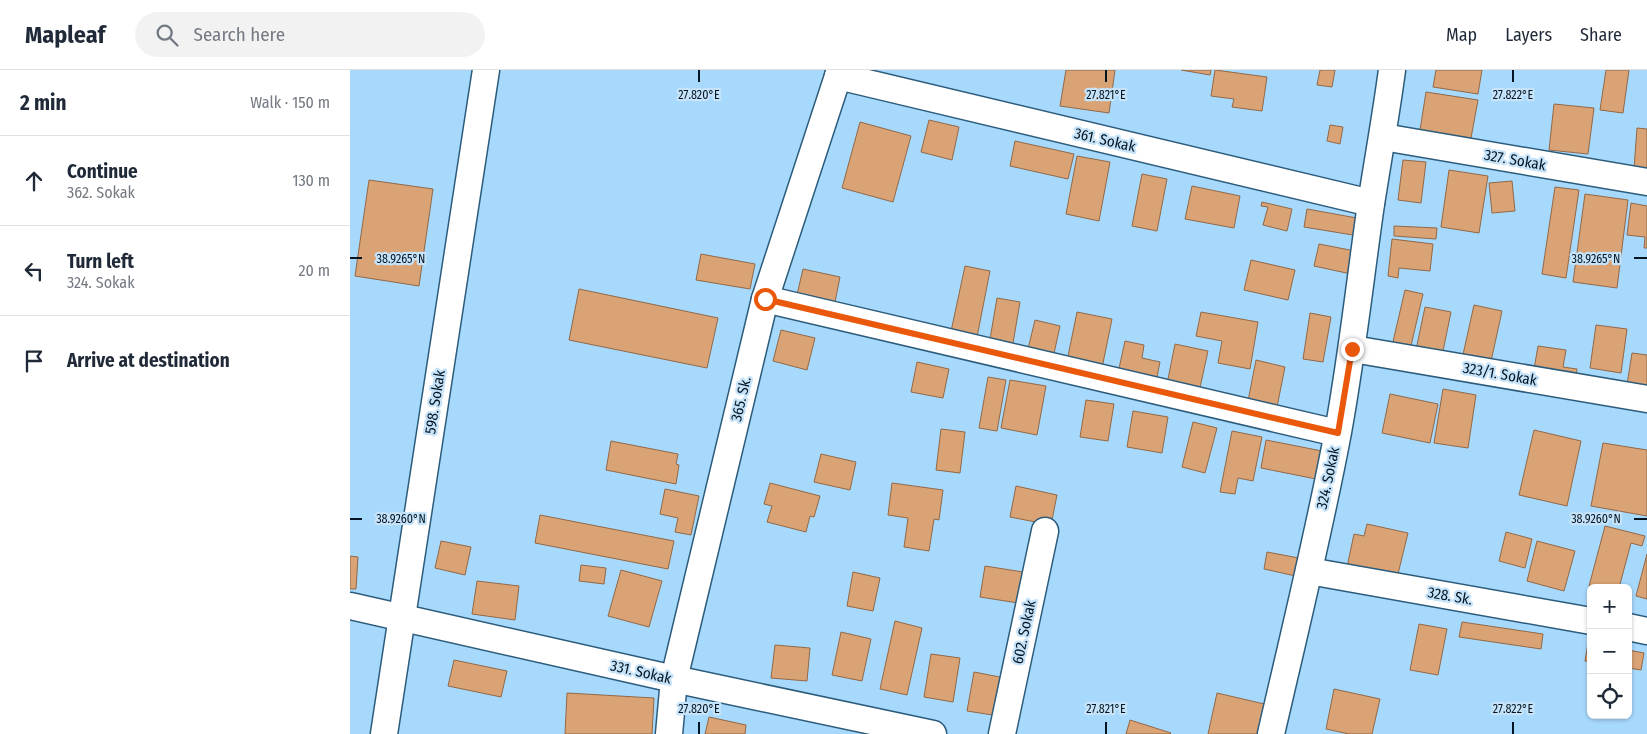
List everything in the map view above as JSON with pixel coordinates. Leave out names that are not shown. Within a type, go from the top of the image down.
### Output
[{"type":"street","name":"598. Sokak","points":[[384,734],[486,70]]},
{"type":"street","name":"324. Sokak","points":[[1271,734],[1309,571],[1338,433],[1392,70]]},
{"type":"street","name":"361. Sokak","points":[[839,73],[1371,204]]},
{"type":"street","name":"365. Sk.","points":[[669,734],[674,679],[765,299],[839,73]]},
{"type":"street","name":"327. Sokak","points":[[1383,137],[1647,182]]},
{"type":"street","points":[[765,299],[1338,433]]},
{"type":"street","name":"323/1. Sokak","points":[[1352,349],[1647,399]]},
{"type":"street","name":"602. Sokak","points":[[1002,734],[1045,531]]},
{"type":"street","name":"328. Sk.","points":[[1309,571],[1587,620]]},
{"type":"street","name":"331. Sokak","points":[[350,606],[674,679],[932,734]]},
{"type":"street","points":[[1632,628],[1647,631]]},
{"type":"building","points":[[1066,70],[1115,70],[1109,113],[1060,106]]},
{"type":"building","points":[[1181,70],[1211,70],[1210,75]]},
{"type":"building","points":[[1215,70],[1267,77],[1262,111],[1232,107],[1234,99],[1211,96]]},
{"type":"building","points":[[1320,70],[1335,70],[1332,87],[1317,85]]},
{"type":"building","points":[[1436,70],[1482,70],[1478,94],[1433,87]]},
{"type":"building","points":[[1606,70],[1629,70],[1623,113],[1600,110]]},
{"type":"building","points":[[1426,92],[1478,100],[1471,138],[1420,130]]},
{"type":"building","points":[[1554,104],[1594,108],[1588,154],[1549,150]]},
{"type":"building","points":[[929,120],[959,127],[952,160],[921,152]]},
{"type":"building","points":[[860,122],[911,136],[893,202],[842,188]]},
{"type":"building","points":[[1330,125],[1343,127],[1340,144],[1327,141]]},
{"type":"building","points":[[1637,128],[1647,129],[1647,170],[1634,169]]},
{"type":"building","points":[[1015,141],[1074,154],[1068,179],[1010,166]]},
{"type":"building","points":[[1077,156],[1110,162],[1099,221],[1066,214]]},
{"type":"building","points":[[1403,160],[1426,162],[1421,203],[1398,200]]},
{"type":"building","points":[[1449,170],[1488,176],[1479,233],[1441,227]]},
{"type":"building","points":[[1142,174],[1167,179],[1157,231],[1132,226]]},
{"type":"building","points":[[369,180],[433,189],[419,286],[355,276]]},
{"type":"building","points":[[1512,181],[1515,211],[1492,213],[1489,183]]},
{"type":"building","points":[[1192,186],[1240,196],[1234,228],[1185,219]]},
{"type":"building","points":[[1555,187],[1579,190],[1566,278],[1542,274]]},
{"type":"building","points":[[1585,194],[1628,200],[1617,288],[1573,282]]},
{"type":"building","points":[[1262,202],[1292,209],[1287,231],[1263,225],[1268,207],[1261,206]]},
{"type":"building","points":[[1631,203],[1647,206],[1647,248],[1644,248],[1645,237],[1627,235]]},
{"type":"building","points":[[1307,209],[1368,220],[1365,237],[1304,227]]},
{"type":"building","points":[[1394,226],[1437,228],[1436,239],[1394,236]]},
{"type":"building","points":[[1392,239],[1433,244],[1430,271],[1399,268],[1398,278],[1388,276]]},
{"type":"building","points":[[1319,244],[1355,251],[1351,274],[1314,266]]},
{"type":"building","points":[[701,254],[755,264],[750,289],[696,280]]},
{"type":"building","points":[[1251,260],[1295,270],[1288,300],[1244,290]]},
{"type":"building","points":[[965,266],[990,271],[976,342],[950,336]]},
{"type":"building","points":[[803,269],[840,277],[834,307],[796,299]]},
{"type":"building","points":[[579,289],[718,318],[707,368],[569,340]]},
{"type":"building","points":[[1405,290],[1423,294],[1410,350],[1392,346]]},
{"type":"building","points":[[997,298],[1020,302],[1012,349],[989,345]]},
{"type":"building","points":[[1474,305],[1502,311],[1490,366],[1462,359]]},
{"type":"building","points":[[1425,307],[1451,312],[1442,356],[1416,350]]},
{"type":"building","points":[[1077,312],[1112,319],[1102,368],[1067,361]]},
{"type":"building","points":[[1201,312],[1258,322],[1250,369],[1218,363],[1222,341],[1196,336]]},
{"type":"building","points":[[1310,313],[1331,317],[1323,362],[1303,359]]},
{"type":"building","points":[[1035,320],[1060,326],[1053,358],[1027,353]]},
{"type":"building","points":[[1596,325],[1627,329],[1621,373],[1590,368]]},
{"type":"building","points":[[781,330],[815,338],[807,370],[773,361]]},
{"type":"building","points":[[1125,341],[1144,345],[1142,358],[1160,362],[1156,382],[1118,373]]},
{"type":"building","points":[[1175,344],[1208,351],[1199,392],[1167,384]]},
{"type":"building","points":[[1538,346],[1566,350],[1563,367],[1577,369],[1575,382],[1533,375]]},
{"type":"building","points":[[1632,353],[1647,355],[1647,389],[1626,391]]},
{"type":"building","points":[[1256,360],[1285,367],[1277,407],[1248,401]]},
{"type":"building","points":[[917,362],[949,369],[943,398],[911,392]]},
{"type":"building","points":[[988,377],[1006,380],[997,431],[979,428]]},
{"type":"building","points":[[1010,380],[1046,386],[1037,435],[1001,428]]},
{"type":"building","points":[[1443,389],[1476,395],[1468,448],[1434,443]]},
{"type":"building","points":[[1390,394],[1438,404],[1430,443],[1382,433]]},
{"type":"building","points":[[1086,400],[1114,404],[1108,441],[1080,437]]},
{"type":"building","points":[[1133,411],[1168,417],[1162,453],[1127,447]]},
{"type":"building","points":[[1193,422],[1217,428],[1205,473],[1182,467]]},
{"type":"building","points":[[941,429],[965,432],[960,473],[936,470]]},
{"type":"building","points":[[1534,430],[1581,441],[1567,506],[1519,495]]},
{"type":"building","points":[[1232,431],[1262,437],[1253,481],[1238,478],[1235,494],[1220,492]]},
{"type":"building","points":[[1266,440],[1322,451],[1316,479],[1261,468]]},
{"type":"building","points":[[611,441],[678,454],[676,464],[679,465],[676,484],[606,470]]},
{"type":"building","points":[[1603,443],[1647,450],[1647,516],[1591,506]]},
{"type":"building","points":[[821,454],[856,462],[850,490],[814,482]]},
{"type":"building","points":[[770,483],[820,496],[814,517],[810,516],[806,532],[767,522],[772,506],[764,504]]},
{"type":"building","points":[[892,483],[943,490],[939,520],[934,519],[929,551],[904,547],[908,518],[888,515]]},
{"type":"building","points":[[1016,486],[1057,495],[1051,525],[1010,517]]},
{"type":"building","points":[[665,489],[699,496],[691,535],[675,532],[678,518],[660,514]]},
{"type":"building","points":[[540,515],[674,541],[668,569],[535,543]]},
{"type":"building","points":[[1367,524],[1408,533],[1397,578],[1347,567],[1354,534],[1364,536]]},
{"type":"building","points":[[1605,526],[1645,536],[1642,546],[1631,543],[1620,584],[1590,584]]},
{"type":"building","points":[[1506,532],[1532,539],[1525,568],[1499,561]]},
{"type":"building","points":[[441,541],[471,547],[465,575],[435,568]]},
{"type":"building","points":[[1537,541],[1575,551],[1564,591],[1527,581]]},
{"type":"building","points":[[1267,552],[1304,559],[1300,577],[1264,569]]},
{"type":"building","points":[[1647,554],[1647,599],[1636,596]]},
{"type":"building","points":[[350,556],[358,557],[356,589],[350,589]]},
{"type":"building","points":[[581,565],[606,568],[604,584],[579,581]]},
{"type":"building","points":[[985,566],[1023,572],[1018,603],[980,597]]},
{"type":"building","points":[[621,570],[662,581],[649,627],[608,616]]},
{"type":"building","points":[[853,572],[880,578],[873,611],[847,606]]},
{"type":"building","points":[[477,581],[519,586],[515,620],[472,614]]},
{"type":"building","points":[[895,621],[922,628],[907,695],[880,689]]},
{"type":"building","points":[[1462,622],[1543,634],[1541,649],[1459,637]]},
{"type":"building","points":[[1419,624],[1447,629],[1438,675],[1410,670]]},
{"type":"building","points":[[841,632],[871,639],[862,681],[832,675]]},
{"type":"building","points":[[775,645],[810,648],[807,681],[771,678]]},
{"type":"building","points":[[1632,651],[1644,653],[1641,670],[1632,669]]},
{"type":"building","points":[[931,654],[960,658],[953,702],[924,697]]},
{"type":"building","points":[[454,660],[507,671],[501,697],[448,686]]},
{"type":"building","points":[[974,672],[1005,678],[999,716],[967,711]]},
{"type":"building","points":[[1334,689],[1380,699],[1372,734],[1349,734],[1326,729]]},
{"type":"building","points":[[567,693],[654,698],[652,734],[565,734]]},
{"type":"building","points":[[1217,693],[1273,706],[1267,734],[1208,734]]},
{"type":"building","points":[[709,717],[746,725],[745,734],[705,734]]},
{"type":"building","points":[[1130,720],[1171,733],[1126,734]]},
{"type":"route","points":[[765,299],[1338,433],[1352,349]]}]
